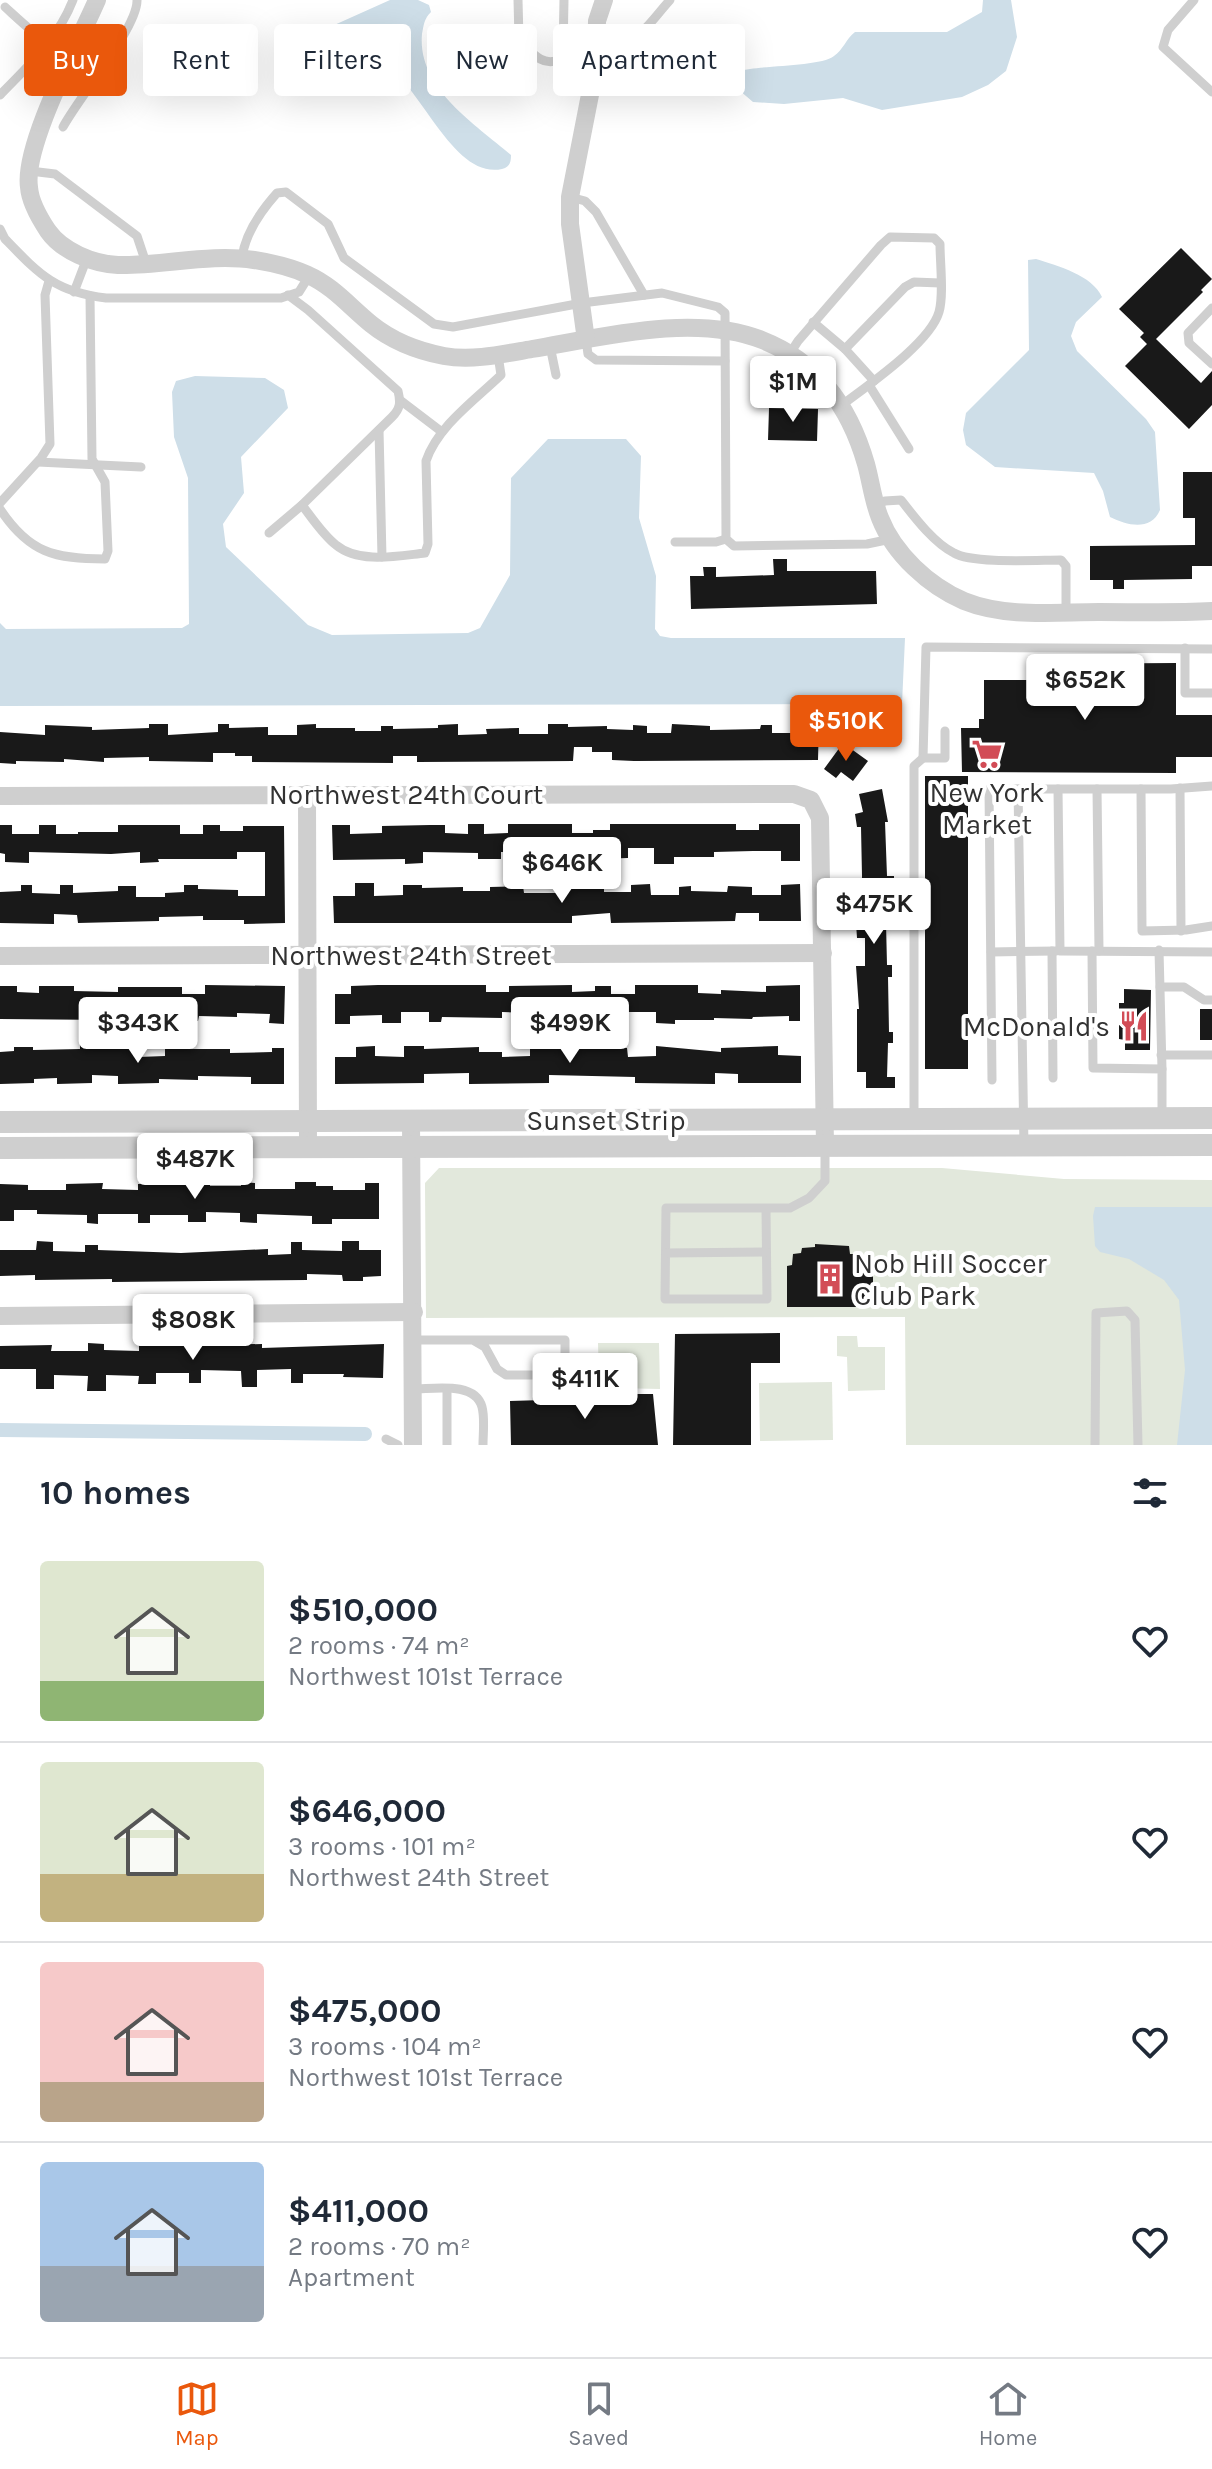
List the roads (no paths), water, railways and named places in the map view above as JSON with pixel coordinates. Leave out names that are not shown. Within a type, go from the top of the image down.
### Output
[{"type":"street","points":[[87,24],[97,0]]},
{"type":"street","points":[[597,24],[604,0]]},
{"type":"street","points":[[55,96],[30,159],[28,188],[40,218],[56,242],[87,258],[114,265],[242,258],[284,265],[310,275],[333,290],[374,327],[408,345],[447,356],[498,355],[662,330],[725,329],[766,341],[815,371],[842,405],[856,434],[881,522],[891,539],[927,579],[962,600],[1010,612],[1212,611]]},
{"type":"street","points":[[586,340],[570,224],[570,197],[590,96]]},
{"type":"street","points":[[307,794],[308,1147]]},
{"type":"street","name":"Northwest 24th Court","points":[[0,796],[794,794],[811,800],[820,818],[823,953]]},
{"type":"street","points":[[823,953],[825,1146]]},
{"type":"street","name":"Northwest 24th Street","points":[[0,956],[823,953]]},
{"type":"street","name":"Sunset Strip","points":[[0,1122],[1212,1118]]},
{"type":"street","points":[[411,1120],[413,1445]]},
{"type":"street","name":"Sunset Strip","points":[[0,1148],[1212,1145]]},
{"type":"street","points":[[0,1316],[414,1312]]},
{"type":"lane","points":[[61,24],[73,0]]},
{"type":"lane","points":[[127,31],[137,0]]},
{"type":"lane","points":[[518,0],[519,39],[549,64],[559,60],[563,52],[564,0]]},
{"type":"lane","points":[[648,24],[670,0]]},
{"type":"lane","points":[[1194,0],[1168,30],[1163,47],[1212,92]]},
{"type":"lane","points":[[5,7],[24,24]]},
{"type":"lane","points":[[0,95],[24,70]]},
{"type":"lane","points":[[63,127],[81,96]]},
{"type":"lane","points":[[30,171],[55,174],[137,236],[146,263]]},
{"type":"lane","points":[[242,258],[244,242],[265,206],[277,193],[286,192],[328,224],[344,258],[434,324],[453,327],[582,303],[662,293],[718,307],[725,313],[726,539],[734,546],[867,544],[891,539]]},
{"type":"lane","points":[[570,197],[585,201],[596,212],[644,295]]},
{"type":"lane","points":[[0,229],[5,239],[49,281],[90,296],[281,298],[299,292],[310,275]]},
{"type":"lane","points":[[774,402],[776,375],[813,322],[890,237],[934,238],[940,244],[940,310],[932,327],[842,405]]},
{"type":"lane","points":[[74,292],[87,258]]},
{"type":"lane","points":[[49,281],[45,295],[50,444],[0,506],[36,549],[71,559],[105,559],[108,551],[105,482],[92,459],[90,296]]},
{"type":"lane","points":[[845,349],[905,287],[914,282],[940,283]]},
{"type":"lane","points":[[269,533],[379,430],[399,409],[400,400],[398,391],[288,295]]},
{"type":"lane","points":[[1212,308],[1188,333],[1189,343],[1212,364]]},
{"type":"lane","points":[[813,322],[845,349],[871,383],[909,449]]},
{"type":"lane","points":[[586,340],[588,354],[596,360],[725,361]]},
{"type":"lane","points":[[550,346],[556,375]]},
{"type":"lane","points":[[302,505],[337,546],[356,555],[382,557],[425,553],[428,544],[426,461],[430,449],[442,432],[501,375],[498,355]]},
{"type":"lane","points":[[400,400],[442,432]]},
{"type":"lane","points":[[379,430],[382,557]]},
{"type":"lane","points":[[38,462],[141,467]]},
{"type":"lane","points":[[875,505],[901,500],[914,517],[956,554],[975,558],[1061,560],[1066,566],[1066,612]]},
{"type":"lane","points":[[675,542],[716,542],[726,539]]},
{"type":"lane","points":[[923,758],[926,647],[1212,649]]},
{"type":"lane","points":[[1185,648],[1185,693],[1212,693]]},
{"type":"lane","points":[[914,1117],[914,766],[923,758],[945,758],[945,731]]},
{"type":"lane","points":[[992,1080],[989,789],[1212,786]]},
{"type":"lane","points":[[1180,788],[1181,931]]},
{"type":"lane","points":[[1018,789],[1024,1146]]},
{"type":"lane","points":[[1053,1078],[1058,789]]},
{"type":"lane","points":[[1097,789],[1093,1068],[1162,1069]]},
{"type":"lane","points":[[1141,789],[1142,950]]},
{"type":"lane","points":[[1142,931],[1181,931],[1212,926]]},
{"type":"lane","points":[[1159,950],[1162,1118]]},
{"type":"lane","points":[[991,952],[1212,952]]},
{"type":"lane","points":[[1160,987],[1184,987],[1204,1000],[1212,1000]]},
{"type":"lane","points":[[1161,1055],[1212,1055]]},
{"type":"lane","points":[[766,1208],[767,1299],[665,1299],[666,1208],[766,1208],[790,1208],[825,1181],[825,1146]]},
{"type":"lane","points":[[666,1253],[766,1252]]},
{"type":"lane","points":[[1095,1445],[1096,1313],[1127,1311],[1135,1320],[1138,1445]]},
{"type":"lane","points":[[414,1340],[473,1340],[565,1340],[565,1375],[506,1375],[497,1369],[485,1347],[473,1340]]},
{"type":"lane","points":[[413,1389],[468,1391],[480,1402],[482,1409],[483,1445]]},
{"type":"lane","points":[[447,1389],[447,1445]]},
{"type":"lane","points":[[386,1439],[398,1445]]},
{"type":"waterway","points":[[0,1430],[365,1434]]},
{"type":"place","name":"New York Market","points":[[987,754]]},
{"type":"place","name":"McDonald's","points":[[1134,1026]]},
{"type":"place","name":"Nob Hill Soccer Club Park","points":[[830,1279]]}]
